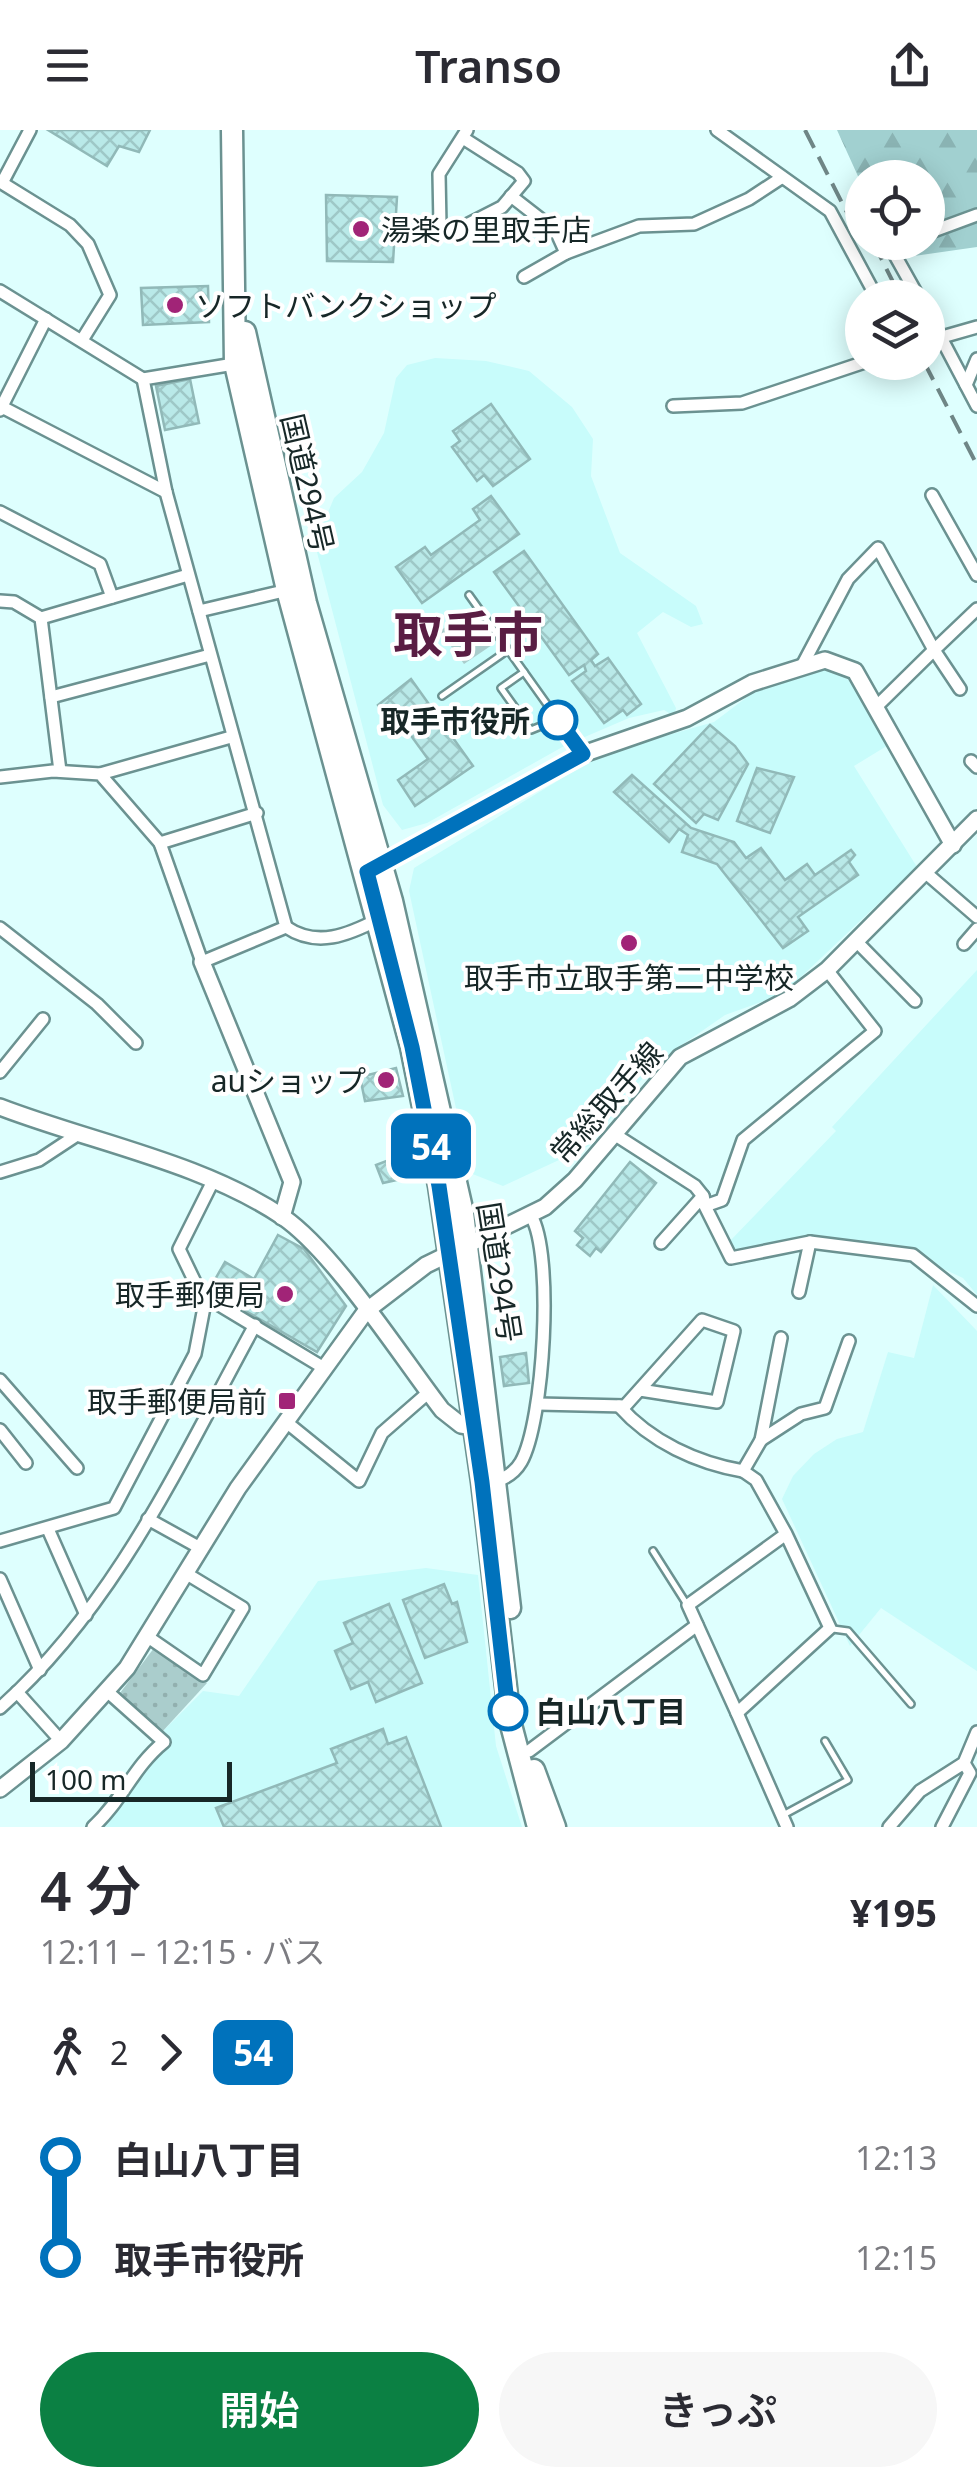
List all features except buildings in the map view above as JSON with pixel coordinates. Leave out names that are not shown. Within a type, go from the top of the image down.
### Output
[{"type":"highway","name":"国道294号","points":[[232,130],[233,266],[242,363],[295,588],[375,868],[458,1248],[529,1751],[555,1827]]},
{"type":"highway","name":"国道294号","points":[[375,868],[379,919],[458,1248],[474,1426],[490,1484],[510,1721],[538,1827]]},
{"type":"street","points":[[30,130],[1,183],[70,225],[88,244],[110,295],[82,340]]},
{"type":"street","points":[[717,130],[830,212],[868,280]]},
{"type":"street","points":[[465,134],[518,172],[524,181],[502,206],[454,232],[440,226],[439,174],[465,134]]},
{"type":"street","points":[[524,277],[566,253],[639,226],[694,224],[750,199],[781,178]]},
{"type":"street","points":[[511,196],[556,231],[566,253]]},
{"type":"street","points":[[945,227],[977,215]]},
{"type":"street","points":[[0,291],[143,378],[242,363]]},
{"type":"street","points":[[46,319],[1,409],[166,492]]},
{"type":"street","points":[[945,336],[977,327]]},
{"type":"street","points":[[945,355],[977,406]]},
{"type":"street","points":[[966,385],[977,359]]},
{"type":"street","points":[[672,406],[742,402],[845,369]]},
{"type":"street","points":[[143,378],[166,492],[230,736],[257,814],[286,928],[303,938],[322,940],[379,919]]},
{"type":"street","points":[[932,495],[977,575]]},
{"type":"street","points":[[0,512],[100,564],[112,597]]},
{"type":"street","points":[[803,664],[848,580],[878,548],[960,689]]},
{"type":"street","points":[[0,601],[14,602],[41,618],[188,575]]},
{"type":"street","points":[[199,612],[295,588]]},
{"type":"street","points":[[876,707],[977,609]]},
{"type":"street","points":[[41,618],[60,771]]},
{"type":"street","points":[[51,697],[210,655]]},
{"type":"street","points":[[375,868],[583,754],[687,718],[752,682],[825,660],[846,665],[876,707],[952,845]]},
{"type":"street","points":[[0,778],[60,771],[100,774],[230,736]]},
{"type":"street","points":[[100,774],[160,844],[202,962],[292,1182],[282,1217]]},
{"type":"street","points":[[160,844],[257,814]]},
{"type":"street","name":"常総取手線","points":[[0,1789],[61,1741],[108,1692],[148,1638],[286,1422],[366,1311],[395,1284],[458,1248],[530,1216],[575,1180],[680,1057],[790,999],[827,970],[977,818]]},
{"type":"street","points":[[926,873],[977,917]]},
{"type":"street","points":[[0,928],[97,1004],[136,1043]]},
{"type":"street","points":[[202,962],[286,928]]},
{"type":"street","points":[[964,944],[977,929]]},
{"type":"street","points":[[857,942],[914,1001]]},
{"type":"street","points":[[661,1243],[704,1201],[722,1200],[743,1140],[876,1031],[827,970]]},
{"type":"street","points":[[0,1072],[43,1019]]},
{"type":"street","points":[[0,1107],[80,1132],[212,1183],[282,1217],[311,1241],[450,1418],[474,1426]]},
{"type":"street","points":[[0,1172],[40,1160],[80,1132]]},
{"type":"street","points":[[614,1134],[695,1186],[731,1258],[810,1242],[913,1255],[977,1306]]},
{"type":"street","points":[[205,1303],[179,1249],[212,1183]]},
{"type":"street","points":[[490,1484],[521,1462],[538,1404],[542,1240],[530,1216]]},
{"type":"street","points":[[799,1292],[810,1242]]},
{"type":"street","points":[[0,1541],[114,1508],[195,1354],[206,1297],[324,1368]]},
{"type":"street","points":[[538,1404],[625,1406],[702,1320],[734,1331],[717,1402],[640,1390]]},
{"type":"street","points":[[0,1708],[40,1670],[120,1570],[255,1325]]},
{"type":"street","points":[[744,1470],[760,1440],[781,1338]]},
{"type":"street","points":[[760,1440],[802,1414],[825,1408],[849,1342]]},
{"type":"street","points":[[0,1380],[77,1468]]},
{"type":"street","points":[[286,1422],[359,1481],[382,1433],[428,1392]]},
{"type":"street","points":[[619,1406],[633,1422],[703,1464],[744,1470],[756,1480],[830,1628],[737,1714]]},
{"type":"street","points":[[0,1430],[26,1464]]},
{"type":"street","points":[[148,1519],[202,1549]]},
{"type":"street","points":[[48,1530],[86,1615]]},
{"type":"street","points":[[784,1821],[688,1605],[786,1534]]},
{"type":"street","points":[[148,1638],[203,1675],[243,1608],[187,1574]]},
{"type":"street","points":[[0,1579],[40,1670]]},
{"type":"street","points":[[529,1751],[697,1625]]},
{"type":"street","points":[[17,1692],[61,1741]]},
{"type":"street","points":[[93,1827],[119,1803],[142,1760],[164,1742],[108,1692]]},
{"type":"street","points":[[889,1827],[920,1791],[964,1763],[977,1732]]},
{"type":"street","points":[[942,1827],[970,1773],[964,1763]]},
{"type":"lane","points":[[469,595],[583,754]]},
{"type":"lane","points":[[442,696],[508,650]]},
{"type":"lane","points":[[524,672],[501,688],[531,730],[558,720]]},
{"type":"lane","points":[[653,1551],[688,1605]]},
{"type":"lane","points":[[830,1628],[848,1630],[911,1704]]},
{"type":"lane","points":[[784,1821],[848,1780],[825,1741]]},
{"type":"shaded area","points":[[435,358],[486,361],[529,371],[572,407],[593,439],[591,476],[620,553],[696,606],[703,624],[691,627],[663,612],[637,633],[676,708],[674,716],[664,710],[629,718],[566,745],[427,823],[402,830],[383,805],[313,537],[319,534],[334,498],[362,472],[384,433],[396,378],[407,365]]},
{"type":"shaded area","points":[[468,611],[492,645],[464,664],[440,631]]},
{"type":"shaded area","name":"取手市立取手第二中学校","points":[[824,668],[856,683],[890,744],[854,766],[917,867],[783,994],[725,1015],[669,1054],[640,1081],[589,1146],[503,1186],[470,1173],[409,891],[414,868],[602,754],[714,722],[759,688]]},
{"type":"shaded area","points":[[977,970],[977,1295],[963,1278],[894,1246],[823,1239],[733,1252],[728,1243],[836,1131],[832,1127]]},
{"type":"shaded area","points":[[933,1285],[977,1331],[977,1671],[881,1608],[850,1646],[782,1499],[793,1476],[814,1454],[837,1439],[863,1432],[888,1352],[914,1358]]},
{"type":"shaded area","points":[[426,1568],[478,1575],[496,1746],[522,1827],[97,1827],[123,1805],[130,1783],[169,1741],[160,1734],[203,1691],[239,1696],[318,1581]]},
{"type":"shaded area","points":[[154,1648],[207,1683],[162,1732],[120,1693]]},
{"type":"green space","points":[[837,130],[977,130],[977,247],[945,252],[945,160],[851,160]]},
{"type":"railway","points":[[805,130],[845,209]]},
{"type":"railway","points":[[882,260],[892,280]]},
{"type":"railway","points":[[933,380],[977,465]]},
{"type":"bus line","name":"54","points":[[508,1711],[482,1482],[439,1186],[412,1047],[367,872],[583,754],[558,720]]},
{"type":"place","name":"湯楽の里取手店","points":[[361,229]]},
{"type":"place","name":"ソフトバンクショップ","points":[[175,305]]},
{"type":"place","name":"取手市役所","points":[[558,720]]},
{"type":"place","name":"取手市立取手第二中学校","points":[[629,943]]},
{"type":"place","name":"auショップ","points":[[386,1080]]},
{"type":"place","name":"取手郵便局","points":[[285,1294]]},
{"type":"place","name":"取手郵便局前","points":[[287,1401]]},
{"type":"place","name":"白山八丁目","points":[[508,1711]]},
{"type":"district","name":"取手市","points":[[468,634]]}]
